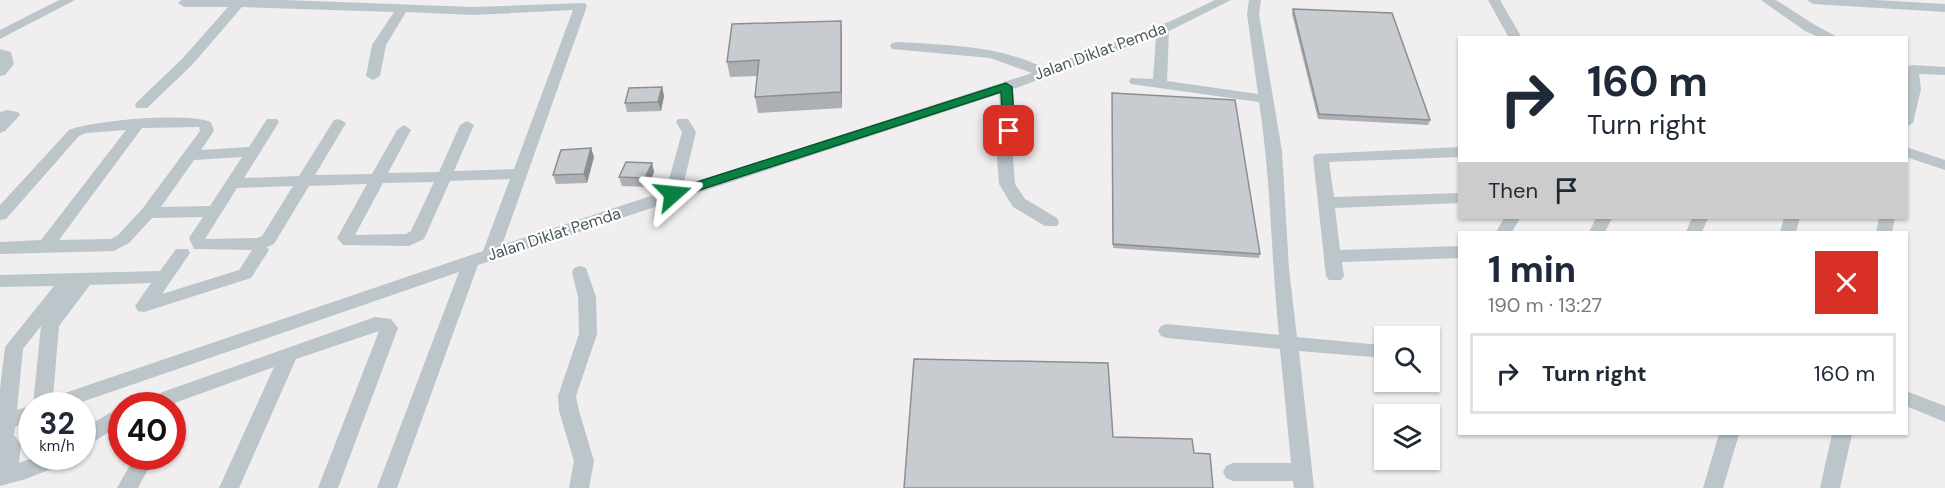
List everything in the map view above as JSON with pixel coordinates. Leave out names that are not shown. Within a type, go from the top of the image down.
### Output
[{"type":"street","points":[[0,35],[69,0]]},
{"type":"street","name":"Jalan Diklat Pemda","points":[[89,392],[673,194],[1006,87],[1041,72],[1163,29],[1225,0]]},
{"type":"street","points":[[1233,472],[1303,480],[1288,342],[1274,151],[1253,14],[1255,0]]},
{"type":"street","points":[[1494,0],[1515,36]]},
{"type":"street","points":[[1767,0],[1810,28],[1828,36]]},
{"type":"street","points":[[1813,0],[1945,8]]},
{"type":"street","points":[[184,3],[402,7],[473,11],[575,4],[583,7],[516,174],[490,255]]},
{"type":"street","points":[[142,105],[187,62],[239,3]]},
{"type":"street","points":[[373,76],[380,45],[402,7]]},
{"type":"street","points":[[1160,84],[1163,29]]},
{"type":"street","points":[[897,46],[981,53],[1030,65],[1041,72]]},
{"type":"street","points":[[0,53],[6,55],[7,63],[0,72]]},
{"type":"street","points":[[1908,114],[1914,89],[1912,69],[1945,71]]},
{"type":"street","points":[[1136,81],[1267,99]]},
{"type":"street","points":[[1006,87],[1009,131],[1005,158],[1007,184],[1019,202],[1051,222]]},
{"type":"street","points":[[0,128],[13,115],[3,116]]},
{"type":"street","points":[[272,122],[196,238],[200,245],[264,242],[270,237],[339,123]]},
{"type":"street","points":[[673,194],[689,132],[683,122]]},
{"type":"street","points":[[46,246],[138,124]]},
{"type":"street","points":[[0,215],[74,133],[84,129],[138,124],[206,125],[207,131],[147,213],[119,243],[0,248]]},
{"type":"street","points":[[404,130],[345,237],[349,241],[409,240],[418,235],[467,125]]},
{"type":"street","points":[[188,156],[252,151]]},
{"type":"street","points":[[1335,276],[1321,157],[1458,152]]},
{"type":"street","points":[[1908,153],[1945,165]]},
{"type":"street","points":[[234,183],[516,174]]},
{"type":"street","points":[[1327,203],[1458,198]]},
{"type":"street","points":[[147,213],[214,212]]},
{"type":"street","points":[[182,253],[144,306],[245,274],[261,250]]},
{"type":"street","points":[[1333,256],[1458,252]]},
{"type":"street","points":[[387,488],[471,262]]},
{"type":"street","points":[[579,488],[584,461],[569,411],[567,396],[588,334],[587,297],[580,272]]},
{"type":"street","points":[[0,281],[165,277]]},
{"type":"street","points":[[44,392],[50,325],[77,279]]},
{"type":"street","points":[[19,472],[10,445],[4,438],[3,423],[14,348],[77,279]]},
{"type":"street","points":[[186,395],[290,354],[375,324],[385,324],[389,328],[328,488]]},
{"type":"street","points":[[1167,331],[1374,351]]},
{"type":"street","points":[[229,488],[290,354]]},
{"type":"street","points":[[1908,399],[1945,414]]},
{"type":"street","points":[[3,423],[18,417]]},
{"type":"street","points":[[1713,488],[1729,435]]},
{"type":"street","points":[[1830,488],[1842,435]]},
{"type":"street","points":[[127,488],[137,470]]},
{"type":"building","points":[[1293,9],[1392,13],[1430,120],[1319,114]]},
{"type":"building","points":[[841,21],[841,92],[755,97],[759,60],[727,62],[732,24]]},
{"type":"building","points":[[662,87],[658,102],[625,103],[629,88]]},
{"type":"building","points":[[1112,93],[1235,100],[1260,254],[1113,244]]},
{"type":"building","points":[[591,148],[584,174],[553,175],[561,150]]},
{"type":"building","points":[[626,162],[652,163],[645,178],[619,177]]},
{"type":"building","points":[[914,359],[1108,363],[1113,437],[1192,439],[1194,453],[1210,454],[1213,488],[904,488]]},
{"type":"route","points":[[673,194],[1006,87],[1009,131]]}]
